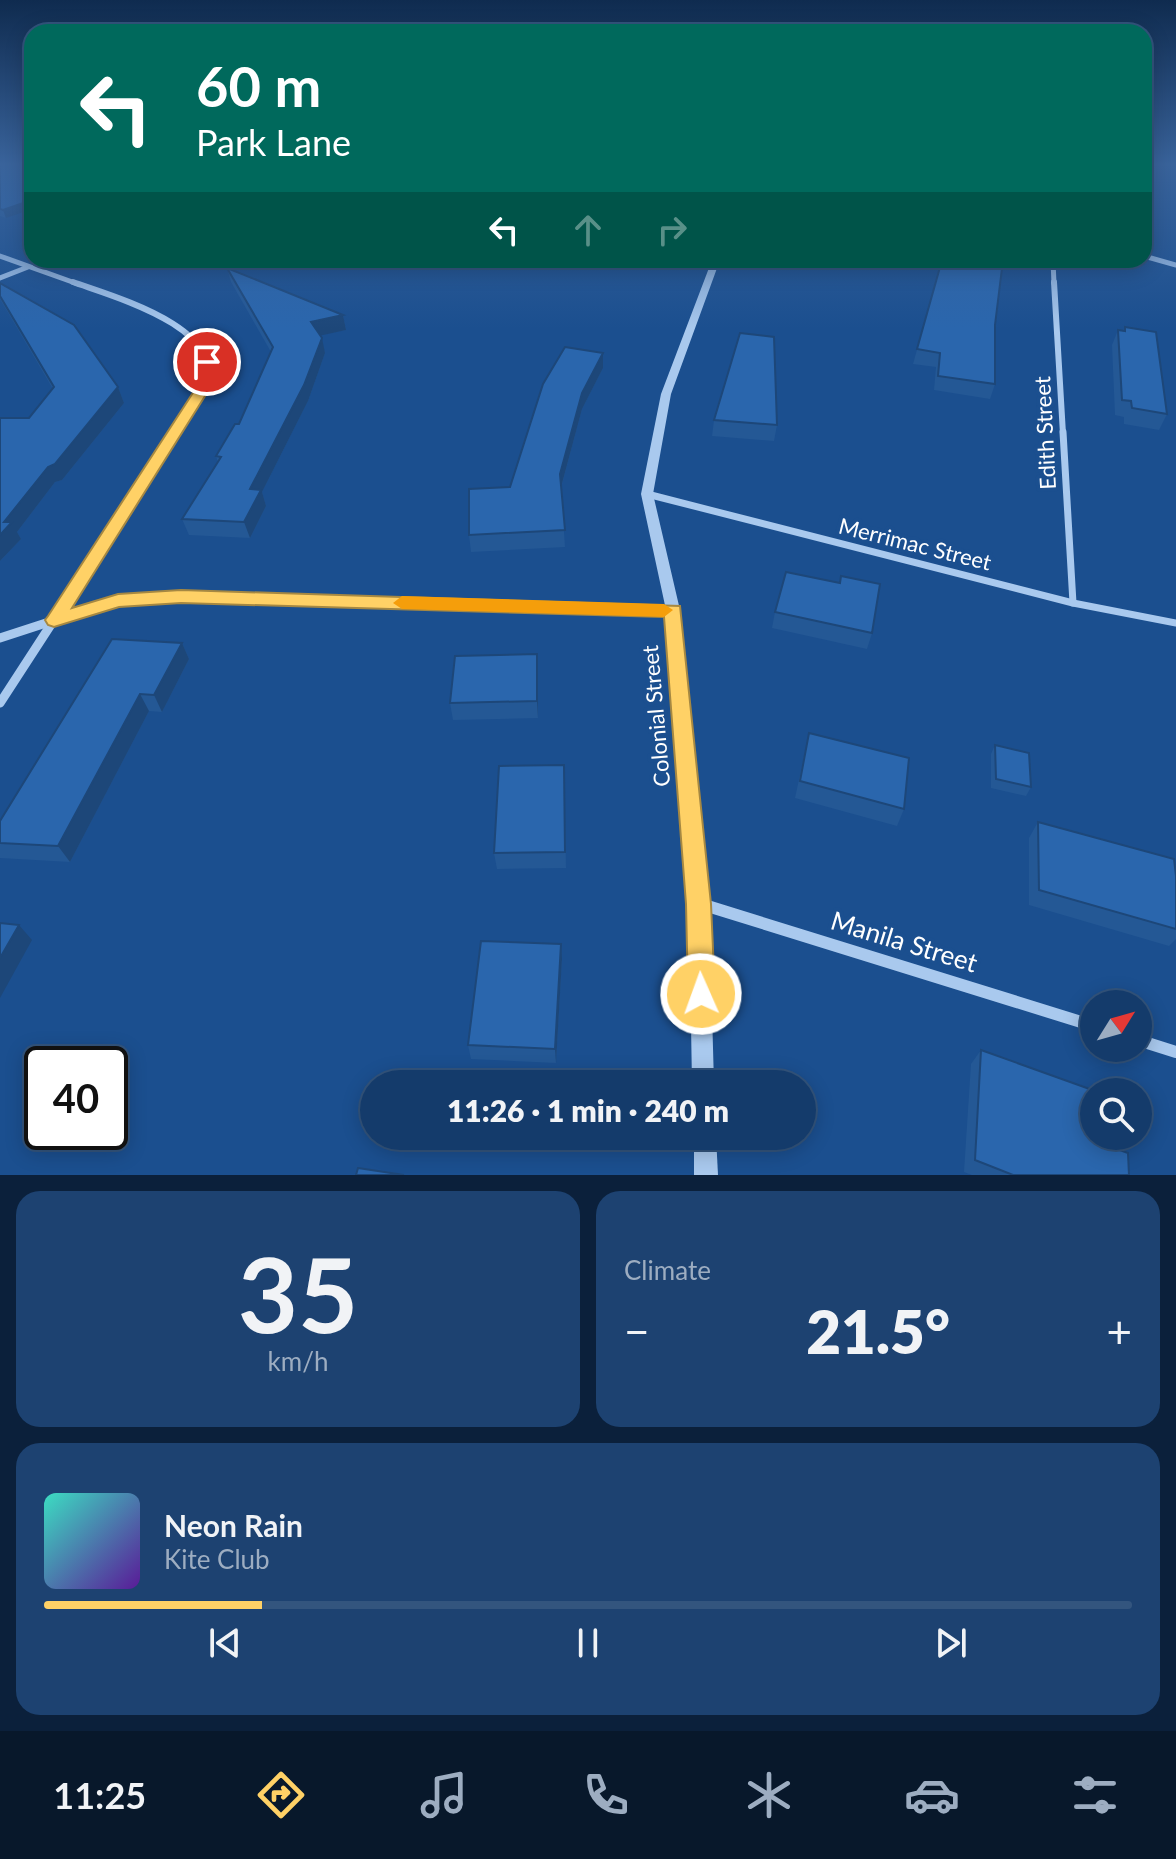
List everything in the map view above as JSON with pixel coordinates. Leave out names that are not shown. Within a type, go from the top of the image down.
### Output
[{"type":"street","points":[[0,256],[24,265]]},
{"type":"street","points":[[1152,258],[1176,265]]},
{"type":"street","points":[[0,278],[25,268]]},
{"type":"street","points":[[0,703],[205,385],[207,362],[200,344],[169,320],[31,268]]},
{"type":"street","name":"Colonial Street","points":[[703,1070],[699,904],[673,610],[647,494],[666,394],[713,268]]},
{"type":"street","name":"Edith Street","points":[[1053,268],[1073,603]]},
{"type":"street","name":"Merrimac Street","points":[[647,494],[1073,603],[1176,623]]},
{"type":"street","points":[[0,638],[118,600],[181,597],[673,610]]},
{"type":"street","name":"Manila Street","points":[[699,904],[1080,1022]]},
{"type":"street","points":[[1152,1044],[1176,1052]]},
{"type":"street","points":[[705,1150],[706,1175]]},
{"type":"building","points":[[227,268],[343,315],[311,322],[322,338],[304,385],[250,489],[261,490],[244,522],[182,519],[221,457],[216,456],[235,424],[239,424],[273,347]]},
{"type":"building","points":[[940,268],[1002,268],[995,325],[995,384],[938,376],[940,353],[917,349]]},
{"type":"building","points":[[0,283],[74,325],[118,387],[4,522],[12,522],[0,535],[0,418],[29,418],[54,387],[0,296]]},
{"type":"building","points":[[1125,327],[1156,332],[1167,414],[1132,408],[1131,401],[1122,400],[1118,330],[1125,331]]},
{"type":"building","points":[[740,333],[774,337],[777,425],[714,420]]},
{"type":"building","points":[[565,347],[603,353],[582,393],[560,474],[565,530],[469,535],[469,489],[510,487],[543,384]]},
{"type":"building","points":[[786,572],[840,583],[841,576],[880,584],[872,633],[775,612]]},
{"type":"building","points":[[112,639],[182,643],[154,695],[140,694],[58,846],[0,843],[0,821]]},
{"type":"building","points":[[537,654],[537,701],[450,703],[455,656]]},
{"type":"building","points":[[809,733],[909,758],[904,809],[800,781]]},
{"type":"building","points":[[995,745],[1029,753],[1031,787],[996,779]]},
{"type":"building","points":[[564,765],[565,852],[494,853],[499,766]]},
{"type":"building","points":[[1038,822],[1174,859],[1176,929],[1039,890]]},
{"type":"building","points":[[0,923],[19,925],[0,958]]},
{"type":"building","points":[[481,941],[561,944],[555,1049],[468,1045]]},
{"type":"building","points":[[981,1050],[1080,1086],[1080,1150],[1120,1150],[1128,1153],[1129,1175],[1013,1175],[975,1160]]},
{"type":"building","points":[[358,1168],[404,1175],[356,1175]]},
{"type":"slow traffic","points":[[402,603],[664,610]]},
{"type":"route","points":[[207,362],[205,385],[54,620],[118,600],[181,597],[673,610],[699,904],[701,994]]}]
